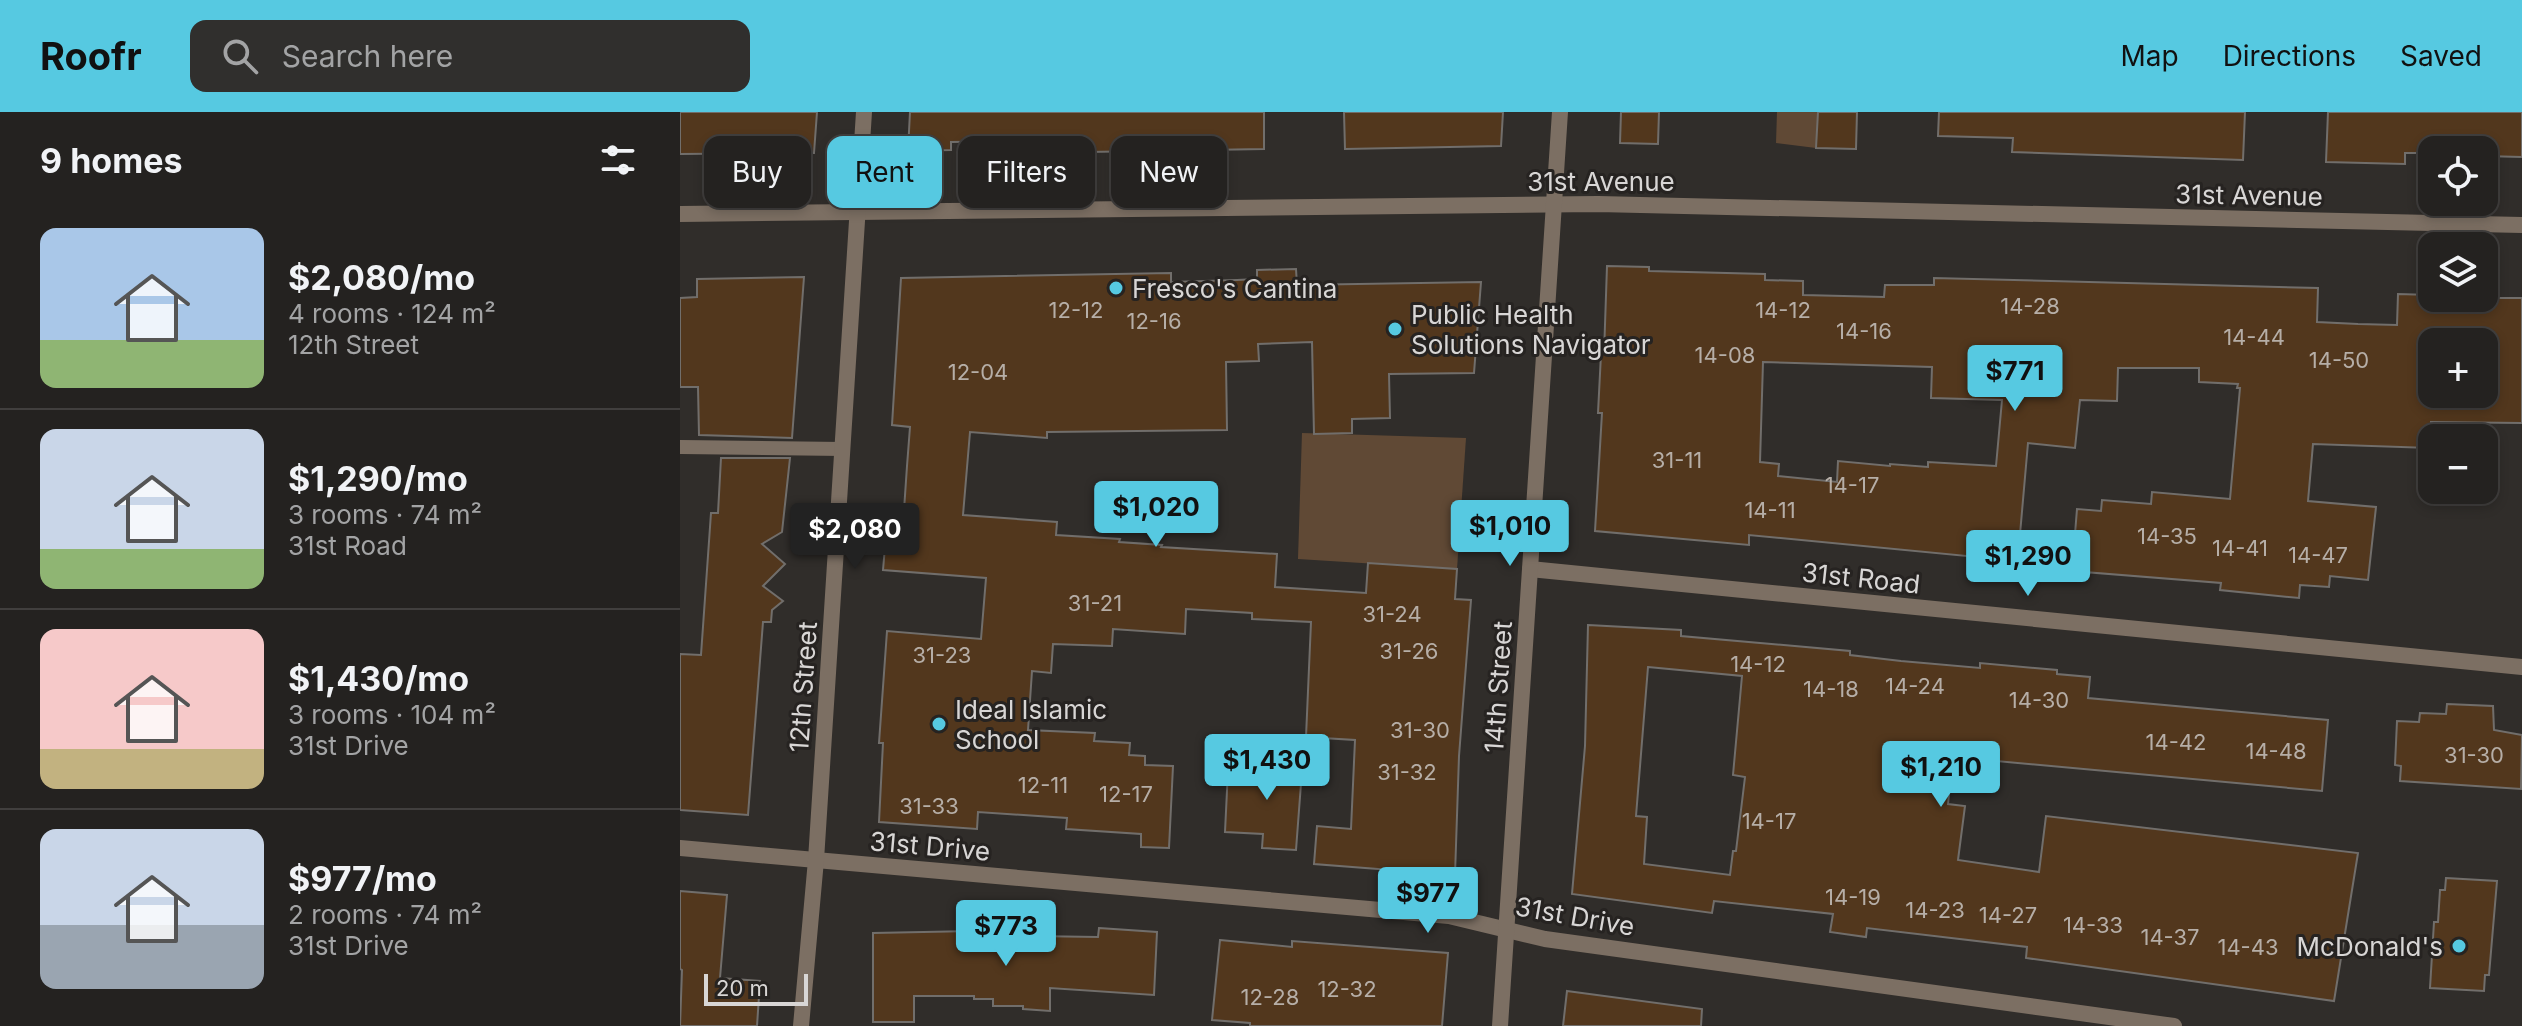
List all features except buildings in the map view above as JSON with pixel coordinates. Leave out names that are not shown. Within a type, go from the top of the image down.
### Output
[{"type":"street","name":"12th Street","points":[[801,1026],[816,860],[864,112]]},
{"type":"street","name":"14th Street","points":[[1500,1026],[1560,112]]},
{"type":"street","name":"31st Avenue","points":[[680,214],[1554,205],[2522,225]]},
{"type":"street","name":"31st Road","points":[[1530,569],[2522,667]]},
{"type":"street","name":"31st Drive","points":[[680,848],[1449,916],[1545,939],[2174,1026]]},
{"type":"lane","points":[[681,447],[843,449]]},
{"type":"shaded area","points":[[1777,112],[1818,112],[1816,148],[1776,143]]},
{"type":"shaded area","points":[[1302,433],[1466,438],[1457,569],[1298,559]]},
{"type":"place","name":"Fresco's Cantina","points":[[1116,288]]},
{"type":"place","name":"Public Health Solutions Navigator","points":[[1395,329]]},
{"type":"place","name":"Ideal Islamic School","points":[[939,724]]},
{"type":"place","name":"McDonald's","points":[[2459,946]]}]
